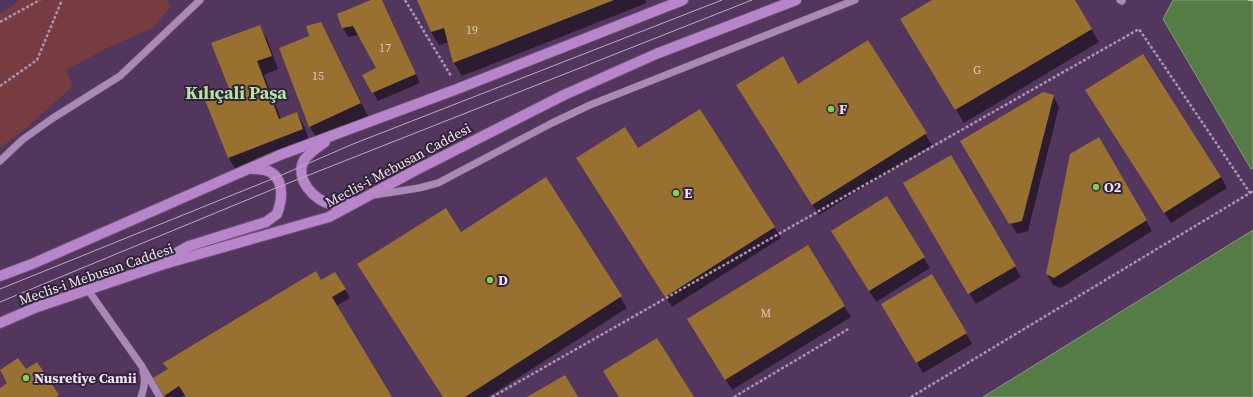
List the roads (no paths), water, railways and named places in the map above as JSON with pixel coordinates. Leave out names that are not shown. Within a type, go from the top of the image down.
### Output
[{"type":"main road","points":[[0,276],[244,172],[280,155],[457,89],[683,0]]},
{"type":"main road","name":"Meclis-i Mebusan Caddesi","points":[[0,322],[37,307],[164,264],[329,217],[517,118],[598,79],[656,54],[796,0]]},
{"type":"main road","points":[[344,132],[328,140],[312,151],[304,160],[301,170],[303,178],[308,189],[313,194],[330,204],[349,202],[368,196]]},
{"type":"main road","points":[[164,264],[178,252],[190,246],[266,222],[276,214],[280,193],[279,184],[275,174],[260,168],[244,172]]},
{"type":"street","points":[[0,161],[22,140],[53,118],[120,76],[200,0]]},
{"type":"street","points":[[368,196],[419,188],[438,183],[552,122],[590,105],[855,0]]},
{"type":"street","points":[[88,290],[141,365],[160,397]]},
{"type":"street","points":[[140,397],[144,386],[145,377],[141,365]]},
{"type":"tram line","points":[[0,289],[277,177],[353,144],[722,0]]},
{"type":"tram line","points":[[0,302],[271,190],[752,0]]},
{"type":"place","name":"F","points":[[831,109]]},
{"type":"place","name":"O2","points":[[1096,187]]},
{"type":"place","name":"E","points":[[676,193]]},
{"type":"place","name":"D","points":[[490,280]]},
{"type":"place","name":"Nusretiye Camii","points":[[26,378]]},
{"type":"district","name":"Kılıçali Paşa","points":[[236,93]]}]
